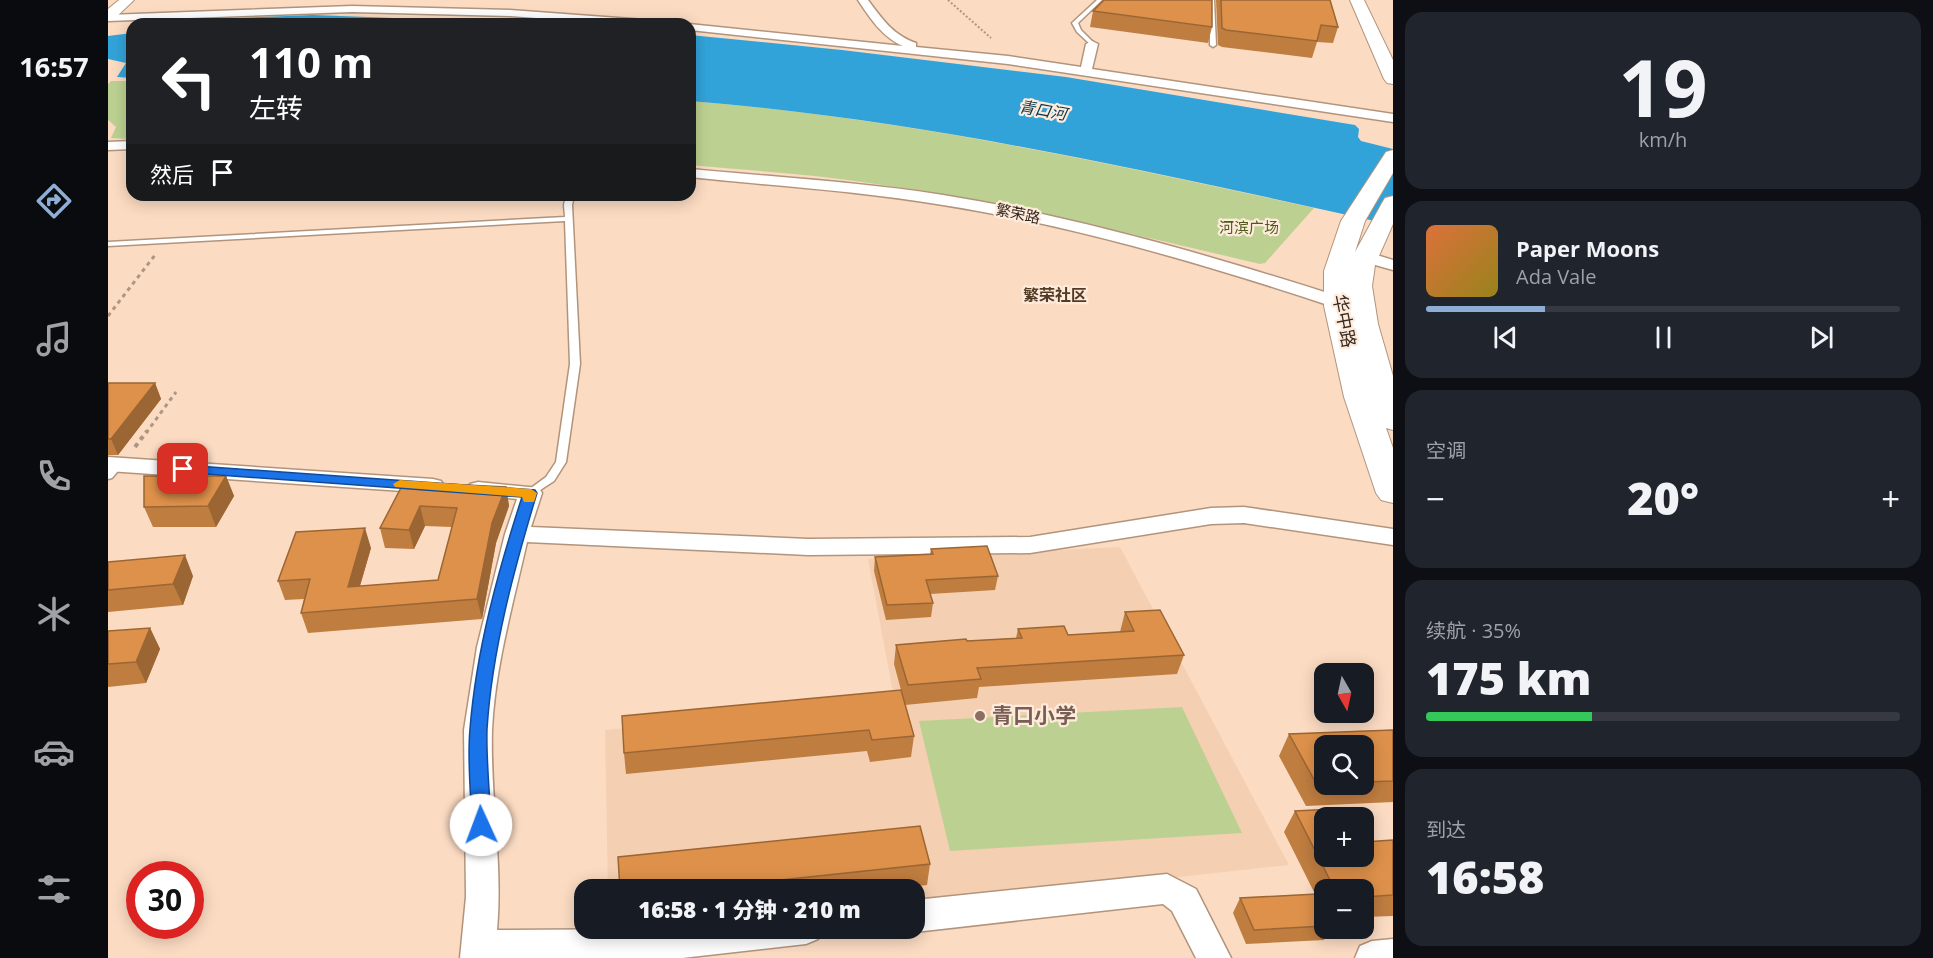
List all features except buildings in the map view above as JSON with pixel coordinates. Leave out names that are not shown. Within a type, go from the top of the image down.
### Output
[{"type":"main road","points":[[108,8],[117,0]]},
{"type":"main road","points":[[108,18],[127,0]]},
{"type":"main road","points":[[1356,0],[1393,80]]},
{"type":"main road","name":"华中路","points":[[1393,156],[1366,224],[1336,271],[1337,302],[1359,398],[1393,493]]},
{"type":"main road","name":"华中路","points":[[1366,224],[1393,203]]},
{"type":"main road","name":"华中路","points":[[1366,224],[1367,258],[1359,275],[1361,309],[1393,421]]},
{"type":"street","points":[[863,0],[894,38],[903,43],[949,53]]},
{"type":"street","points":[[108,18],[352,9],[510,13],[578,18]]},
{"type":"street","points":[[696,28],[949,53],[1086,71],[1393,118]]},
{"type":"street","points":[[1086,71],[1092,44]]},
{"type":"street","points":[[108,146],[126,145]]},
{"type":"street","name":"繁荣路","points":[[696,174],[885,193],[978,206],[1164,248],[1337,302]]},
{"type":"street","points":[[1367,258],[1393,265]]},
{"type":"street","points":[[114,467],[531,493],[517,534],[490,647],[478,730],[483,897],[477,952],[671,943],[707,939]]},
{"type":"street","points":[[517,534],[808,547],[1030,545],[1211,516],[1244,515],[1393,537]]},
{"type":"street","points":[[925,915],[1167,889],[1184,900],[1214,958]]},
{"type":"street","points":[[1372,958],[1393,956]]},
{"type":"lane","points":[[1092,44],[1079,31],[1075,23],[1100,0]]},
{"type":"lane","points":[[1212,0],[1213,45]]},
{"type":"lane","points":[[531,493],[550,479],[561,462],[571,397],[575,364],[568,201]]},
{"type":"lane","points":[[108,244],[569,219]]},
{"type":"path","points":[[948,0],[990,38]]},
{"type":"path","points":[[108,316],[144,273],[166,240]]},
{"type":"path","points":[[114,467],[176,392]]},
{"type":"shaded area","name":"青口小学","points":[[1120,547],[1289,865],[925,905],[925,879],[608,879],[605,730],[895,703],[868,559]]},
{"type":"green space","points":[[111,81],[126,81],[126,139],[111,138],[116,127],[108,120],[108,84]]},
{"type":"green space","name":"河滨广场","points":[[696,102],[926,130],[1082,159],[1314,208],[1265,263],[1260,264],[973,200],[830,178],[696,166]]},
{"type":"green space","points":[[1182,707],[1242,833],[950,851],[919,721]]},
{"type":"water","points":[[313,15],[394,18],[234,18]]},
{"type":"water","points":[[126,34],[126,63],[108,59],[108,36]]},
{"type":"water","name":"青口河","points":[[696,36],[842,50],[1066,77],[1355,125],[1359,129],[1358,137],[1361,141],[1393,149],[1393,225],[1044,151],[868,121],[696,102]]},
{"type":"water","points":[[126,63],[126,78],[117,77]]},
{"type":"slow traffic","points":[[400,484],[531,493],[529,499]]},
{"type":"place","name":"青口小学","points":[[980,716]]},
{"type":"district","name":"繁荣社区","points":[[1055,295]]},
{"type":"route","points":[[183,469],[531,493],[517,534],[490,647],[478,730],[481,825]]}]
